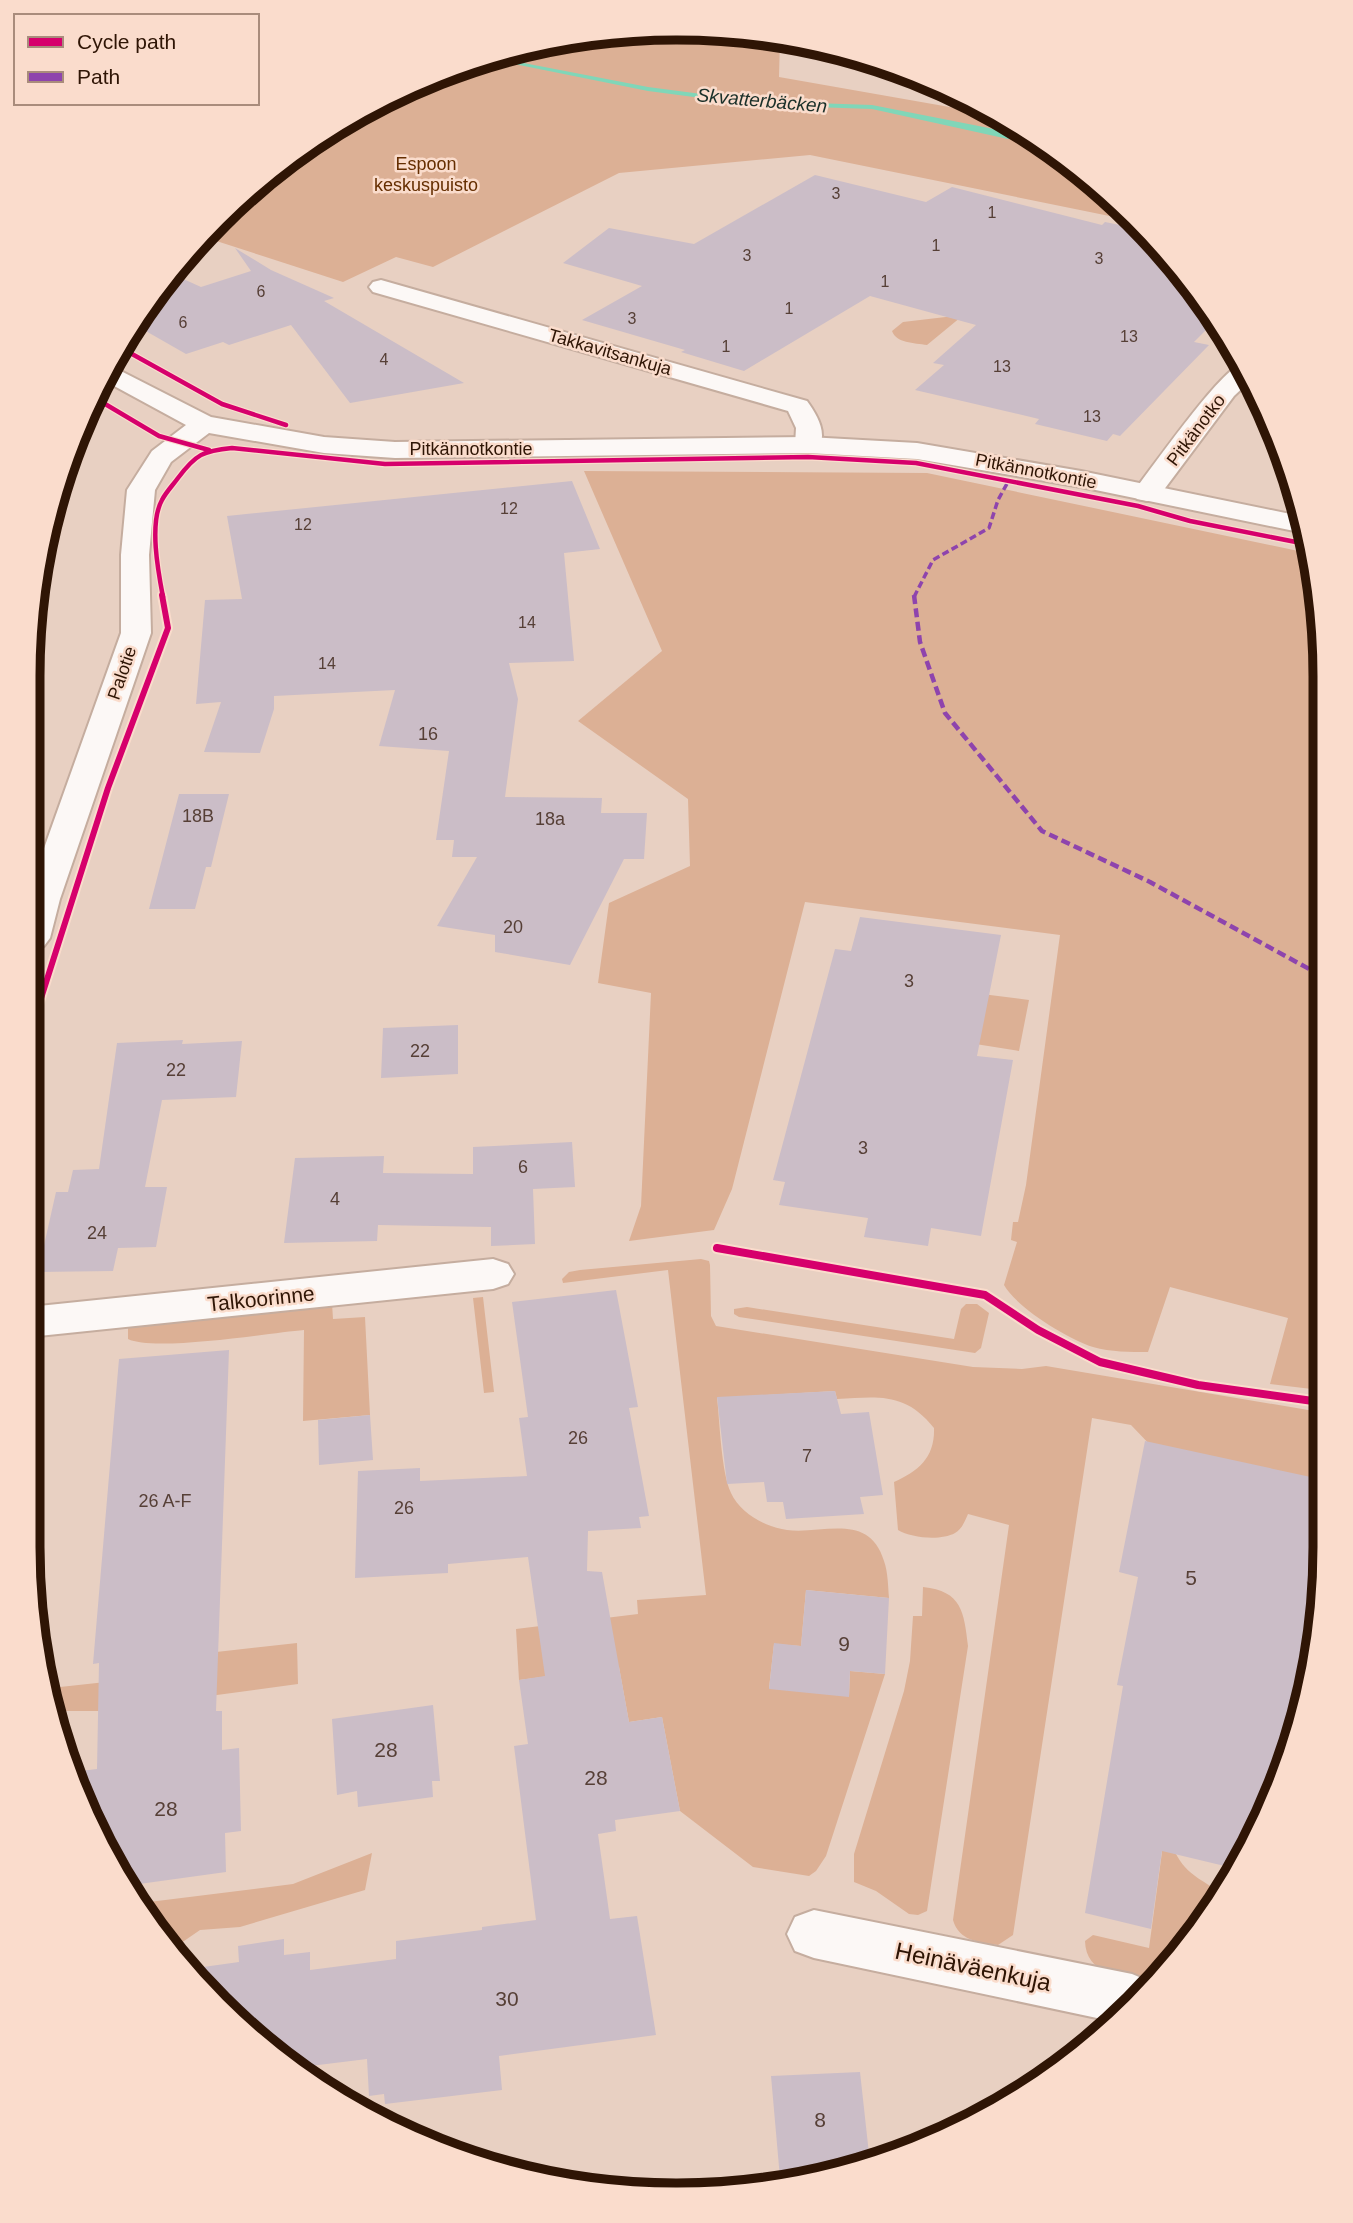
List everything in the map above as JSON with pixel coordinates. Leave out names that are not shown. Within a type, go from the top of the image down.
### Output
[{"type":"street","name":"Takkavitsankuja","points":[[381,288],[798,406],[809,428],[808,445]]},
{"type":"street","name":"Pitkännotkontie","points":[[116,376],[204,424],[324,445],[395,450],[808,445],[930,452],[983,460],[1294,523]]},
{"type":"street","name":"Pitkänotko","points":[[1147,493],[1225,391],[1238,378]]},
{"type":"street","name":"Palotie","points":[[40,909],[136,633],[135,555],[141,490],[161,457],[204,424]]},
{"type":"street","name":"Talkoorinne","points":[[40,1321],[493,1274]]},
{"type":"street","name":"Heinäväenkuja","points":[[814,1934],[1124,1998]]},
{"type":"green space","name":"Espoon keskuspuisto","points":[[676,40],[780,49],[779,77],[965,110],[1030,147],[1096,198],[1116,217],[810,155],[619,173],[433,267],[396,257],[343,282],[214,240],[257,198],[289,172],[358,125],[395,106],[472,74],[512,62],[552,52],[635,42]]},
{"type":"green space","points":[[961,317],[927,345],[901,340],[892,331],[903,322]]},
{"type":"green space","points":[[584,471],[927,473],[1301,552],[1313,676],[1313,1389],[1270,1384],[1288,1318],[1170,1287],[1148,1352],[1114,1351],[1093,1347],[1057,1330],[1031,1313],[1004,1285],[1017,1242],[1011,1240],[1013,1222],[1018,1222],[1026,1185],[1060,935],[805,902],[732,1189],[714,1230],[629,1241],[641,1206],[651,993],[598,983],[609,903],[690,866],[688,799],[578,721],[662,651]]},
{"type":"green space","points":[[974,993],[1029,1000],[1019,1051],[963,1042]]},
{"type":"green space","points":[[701,1259],[709,1261],[710,1265],[711,1316],[716,1326],[973,1367],[1022,1369],[1046,1366],[1313,1411],[1313,1546],[1309,1610],[1131,1425],[1092,1418],[1013,1935],[998,1945],[977,1941],[960,1932],[953,1920],[1009,1525],[968,1514],[960,1529],[942,1537],[926,1538],[898,1530],[894,1482],[924,1462],[934,1438],[934,1428],[923,1416],[902,1402],[879,1398],[837,1399],[835,1391],[717,1398],[725,1472],[731,1493],[740,1507],[762,1522],[787,1530],[843,1529],[867,1536],[877,1546],[884,1561],[889,1598],[806,1590],[801,1646],[774,1644],[769,1688],[849,1696],[850,1671],[885,1674],[826,1856],[816,1871],[809,1876],[753,1867],[680,1811],[662,1717],[629,1722],[619,1667],[519,1680],[516,1629],[638,1614],[637,1600],[706,1595],[668,1270],[563,1283],[562,1279],[569,1272]]},
{"type":"green space","points":[[483,1297],[494,1392],[484,1393],[473,1298]]},
{"type":"green space","points":[[332,1303],[333,1319],[365,1317],[370,1415],[303,1421],[304,1330],[186,1343],[162,1344],[128,1339],[128,1325]]},
{"type":"green space","points":[[966,1304],[977,1304],[989,1313],[981,1348],[975,1353],[739,1317],[734,1314],[734,1309],[747,1307],[954,1339],[961,1309]]},
{"type":"green space","points":[[923,1587],[946,1593],[959,1605],[968,1646],[927,1911],[918,1915],[909,1914],[876,1891],[854,1882],[854,1854],[904,1691],[910,1661],[913,1616],[922,1616]]},
{"type":"green space","points":[[297,1643],[298,1684],[98,1711],[62,1711],[56,1687],[188,1673],[190,1655]]},
{"type":"green space","points":[[1165,1830],[1175,1853],[1185,1867],[1214,1888],[1206,1900],[1139,1983],[1098,1967],[1091,1961],[1085,1941],[1093,1935],[1149,1948]]},
{"type":"green space","points":[[372,1853],[365,1890],[240,1927],[200,1930],[180,1944],[149,1902],[293,1884]]},
{"type":"building","points":[[815,175],[926,202],[952,187],[1102,225],[1105,222],[1125,226],[1155,257],[1209,327],[1194,342],[1209,345],[1120,436],[1113,434],[1107,441],[1035,424],[1039,419],[915,390],[944,365],[933,363],[976,325],[870,296],[744,371],[681,352],[685,350],[582,320],[642,286],[563,263],[609,228],[694,244]]},
{"type":"building","points":[[235,248],[271,270],[334,298],[324,301],[464,383],[350,403],[291,325],[229,345],[223,342],[186,354],[143,329],[181,278],[201,287],[251,271]]},
{"type":"building","points":[[572,481],[600,549],[564,553],[574,661],[509,663],[518,699],[505,797],[602,798],[601,813],[647,813],[644,859],[624,859],[570,965],[495,952],[495,935],[437,926],[477,857],[452,857],[454,840],[436,840],[449,751],[379,746],[395,690],[274,696],[274,709],[260,753],[204,752],[221,702],[196,704],[205,600],[242,599],[227,516]]},
{"type":"building","points":[[179,794],[229,794],[211,867],[206,867],[195,909],[149,909]]},
{"type":"building","points":[[860,917],[1001,935],[977,1056],[1013,1060],[981,1236],[931,1228],[928,1246],[864,1237],[868,1218],[779,1205],[785,1182],[773,1180],[835,949],[851,951]]},
{"type":"building","points":[[458,1025],[458,1074],[381,1078],[383,1028]]},
{"type":"building","points":[[242,1041],[236,1097],[162,1100],[145,1187],[167,1187],[156,1247],[118,1248],[113,1271],[40,1272],[56,1192],[68,1192],[73,1170],[99,1169],[117,1043]]},
{"type":"building","points":[[572,1142],[575,1187],[533,1189],[535,1244],[491,1246],[491,1227],[378,1225],[377,1241],[284,1243],[295,1158],[384,1156],[383,1173],[473,1174],[473,1147]]},
{"type":"building","points":[[616,1290],[638,1407],[629,1408],[649,1516],[639,1517],[641,1528],[588,1531],[587,1571],[602,1572],[629,1722],[662,1717],[680,1811],[615,1820],[616,1831],[598,1834],[610,1919],[637,1916],[656,2035],[499,2056],[502,2090],[385,2104],[384,2094],[369,2096],[367,2059],[310,2066],[257,2025],[199,1968],[239,1962],[238,1946],[284,1939],[284,1955],[310,1952],[310,1970],[396,1959],[396,1941],[536,1920],[514,1746],[528,1744],[519,1680],[545,1676],[528,1557],[448,1564],[448,1573],[355,1578],[358,1471],[420,1468],[420,1481],[527,1476],[519,1418],[528,1417],[512,1302]]},
{"type":"building","points":[[229,1350],[216,1711],[222,1711],[222,1750],[239,1748],[241,1831],[225,1833],[226,1872],[137,1884],[106,1828],[82,1771],[97,1769],[99,1663],[93,1664],[119,1359]]},
{"type":"building","points":[[835,1391],[841,1414],[869,1412],[883,1495],[860,1497],[864,1514],[786,1519],[783,1502],[767,1502],[764,1482],[727,1484],[717,1397]]},
{"type":"building","points":[[370,1415],[373,1460],[319,1465],[318,1420]]},
{"type":"building","points":[[1145,1441],[1313,1477],[1313,1546],[1307,1630],[1301,1671],[1279,1751],[1247,1828],[1227,1867],[1162,1851],[1151,1929],[1085,1913],[1123,1686],[1117,1685],[1138,1577],[1119,1572]]},
{"type":"building","points":[[806,1590],[889,1598],[885,1674],[850,1671],[849,1697],[769,1689],[774,1643],[801,1646]]},
{"type":"building","points":[[433,1705],[440,1781],[432,1781],[433,1797],[358,1807],[357,1791],[337,1795],[332,1719]]},
{"type":"building","points":[[860,2072],[869,2153],[780,2174],[771,2076]]},
{"type":"waterway","name":"Skvatterbäcken","points":[[511,62],[648,89],[755,103],[872,107],[1013,137]]},
{"type":"marked path","points":[[1009,480],[998,500],[989,528],[933,560],[914,593],[920,642],[945,713],[1042,831],[1150,882],[1313,971]]},
{"type":"cycle path","points":[[129,352],[222,404],[286,425]]},
{"type":"cycle path","points":[[103,403],[159,436],[209,450]]},
{"type":"cycle path","points":[[40,1001],[108,788],[168,628],[157,562],[157,521],[161,501],[192,459],[209,450],[260,449],[340,461],[385,464],[808,457],[916,463],[1138,506],[1190,521],[1299,543]]},
{"type":"cycle path","points":[[717,1248],[985,1295],[1038,1330],[1100,1362],[1198,1385],[1313,1401]]}]
